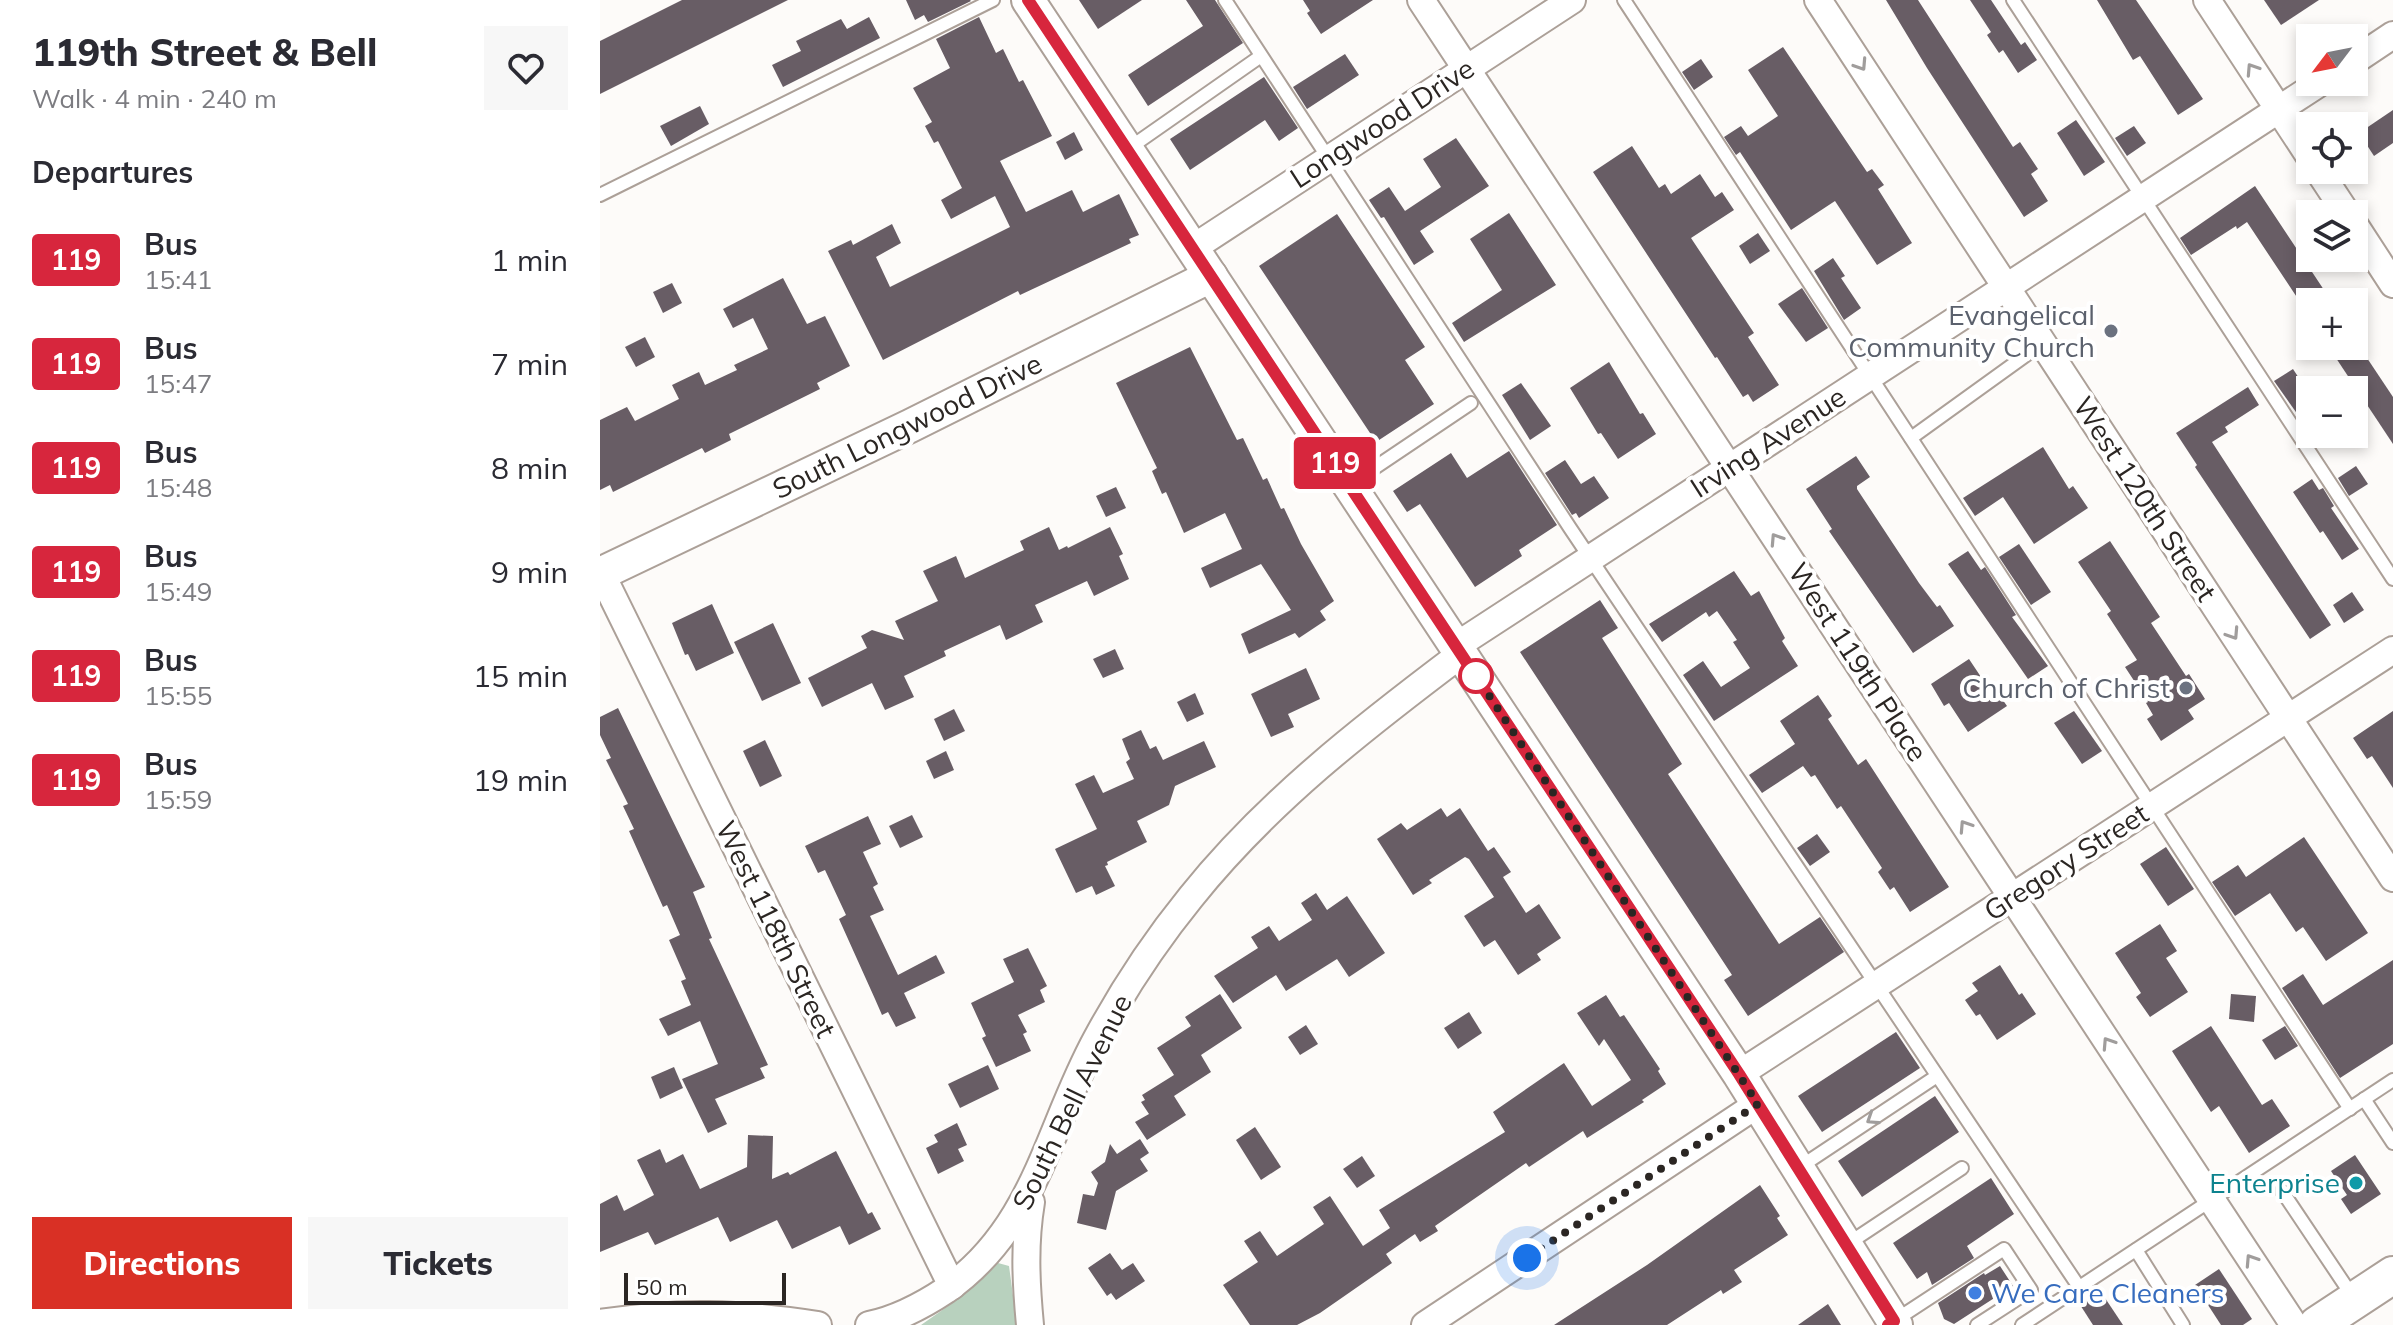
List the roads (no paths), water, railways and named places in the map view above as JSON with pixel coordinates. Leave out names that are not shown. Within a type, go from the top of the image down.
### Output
[{"type":"main road","points":[[2334,1317],[2393,1275]]},
{"type":"street","name":"West 119th Place","points":[[1421,0],[2294,1325]]},
{"type":"street","name":"Longwood Drive","points":[[1193,248],[1572,0]]},
{"type":"street","name":"West 120th Street","points":[[1818,0],[2393,878]]},
{"type":"street","points":[[2207,0],[2296,136]]},
{"type":"street","points":[[1034,2],[1211,276],[1739,1074],[1893,1324]]},
{"type":"street","points":[[2368,52],[2393,35]]},
{"type":"street","name":"Irving Avenue","points":[[1458,650],[1590,558],[2300,96]]},
{"type":"street","points":[[2368,246],[2393,284]]},
{"type":"street","name":"South Longwood Drive","points":[[600,573],[910,426],[1211,276]]},
{"type":"street","name":"West 118th Street","points":[[600,573],[952,1286]]},
{"type":"street","name":"South Bell Avenue","points":[[869,1325],[904,1315],[927,1303],[977,1265],[998,1243],[1035,1179],[1072,1088],[1097,1038],[1146,959],[1190,897],[1311,772],[1458,650]]},
{"type":"street","name":"Gregory Street","points":[[1739,1074],[2393,650]]},
{"type":"street","points":[[1425,1325],[1758,1104]]},
{"type":"street","points":[[1030,1325],[1025,1272],[1026,1232],[1035,1179]]},
{"type":"street","points":[[600,1323],[652,1315],[710,1313],[818,1325]]},
{"type":"lane","points":[[600,195],[993,0]]},
{"type":"lane","points":[[1225,0],[1590,558],[2079,1287]]},
{"type":"lane","points":[[1624,0],[2350,1109]]},
{"type":"lane","points":[[2013,0],[2393,579]]},
{"type":"lane","points":[[1128,149],[1261,56]]},
{"type":"lane","points":[[1911,438],[2043,343]]},
{"type":"lane","points":[[1349,485],[1471,403]]},
{"type":"lane","points":[[1798,1168],[1937,1076]]},
{"type":"lane","points":[[2022,1325],[2393,1080]]},
{"type":"lane","points":[[2364,1099],[2393,1143]]},
{"type":"lane","points":[[1846,1245],[1962,1168]]},
{"type":"lane","points":[[2282,1191],[2334,1317]]},
{"type":"lane","points":[[1893,1324],[2004,1249],[2031,1290],[1977,1325]]},
{"type":"lane","points":[[2136,1250],[2183,1325]]},
{"type":"place","name":"Evangelical Community Church","points":[[2111,331]]},
{"type":"place","name":"Church of Christ","points":[[2186,688]]},
{"type":"place","name":"Enterprise","points":[[2356,1183]]},
{"type":"place","name":"We Care Cleaners","points":[[1975,1293]]}]
